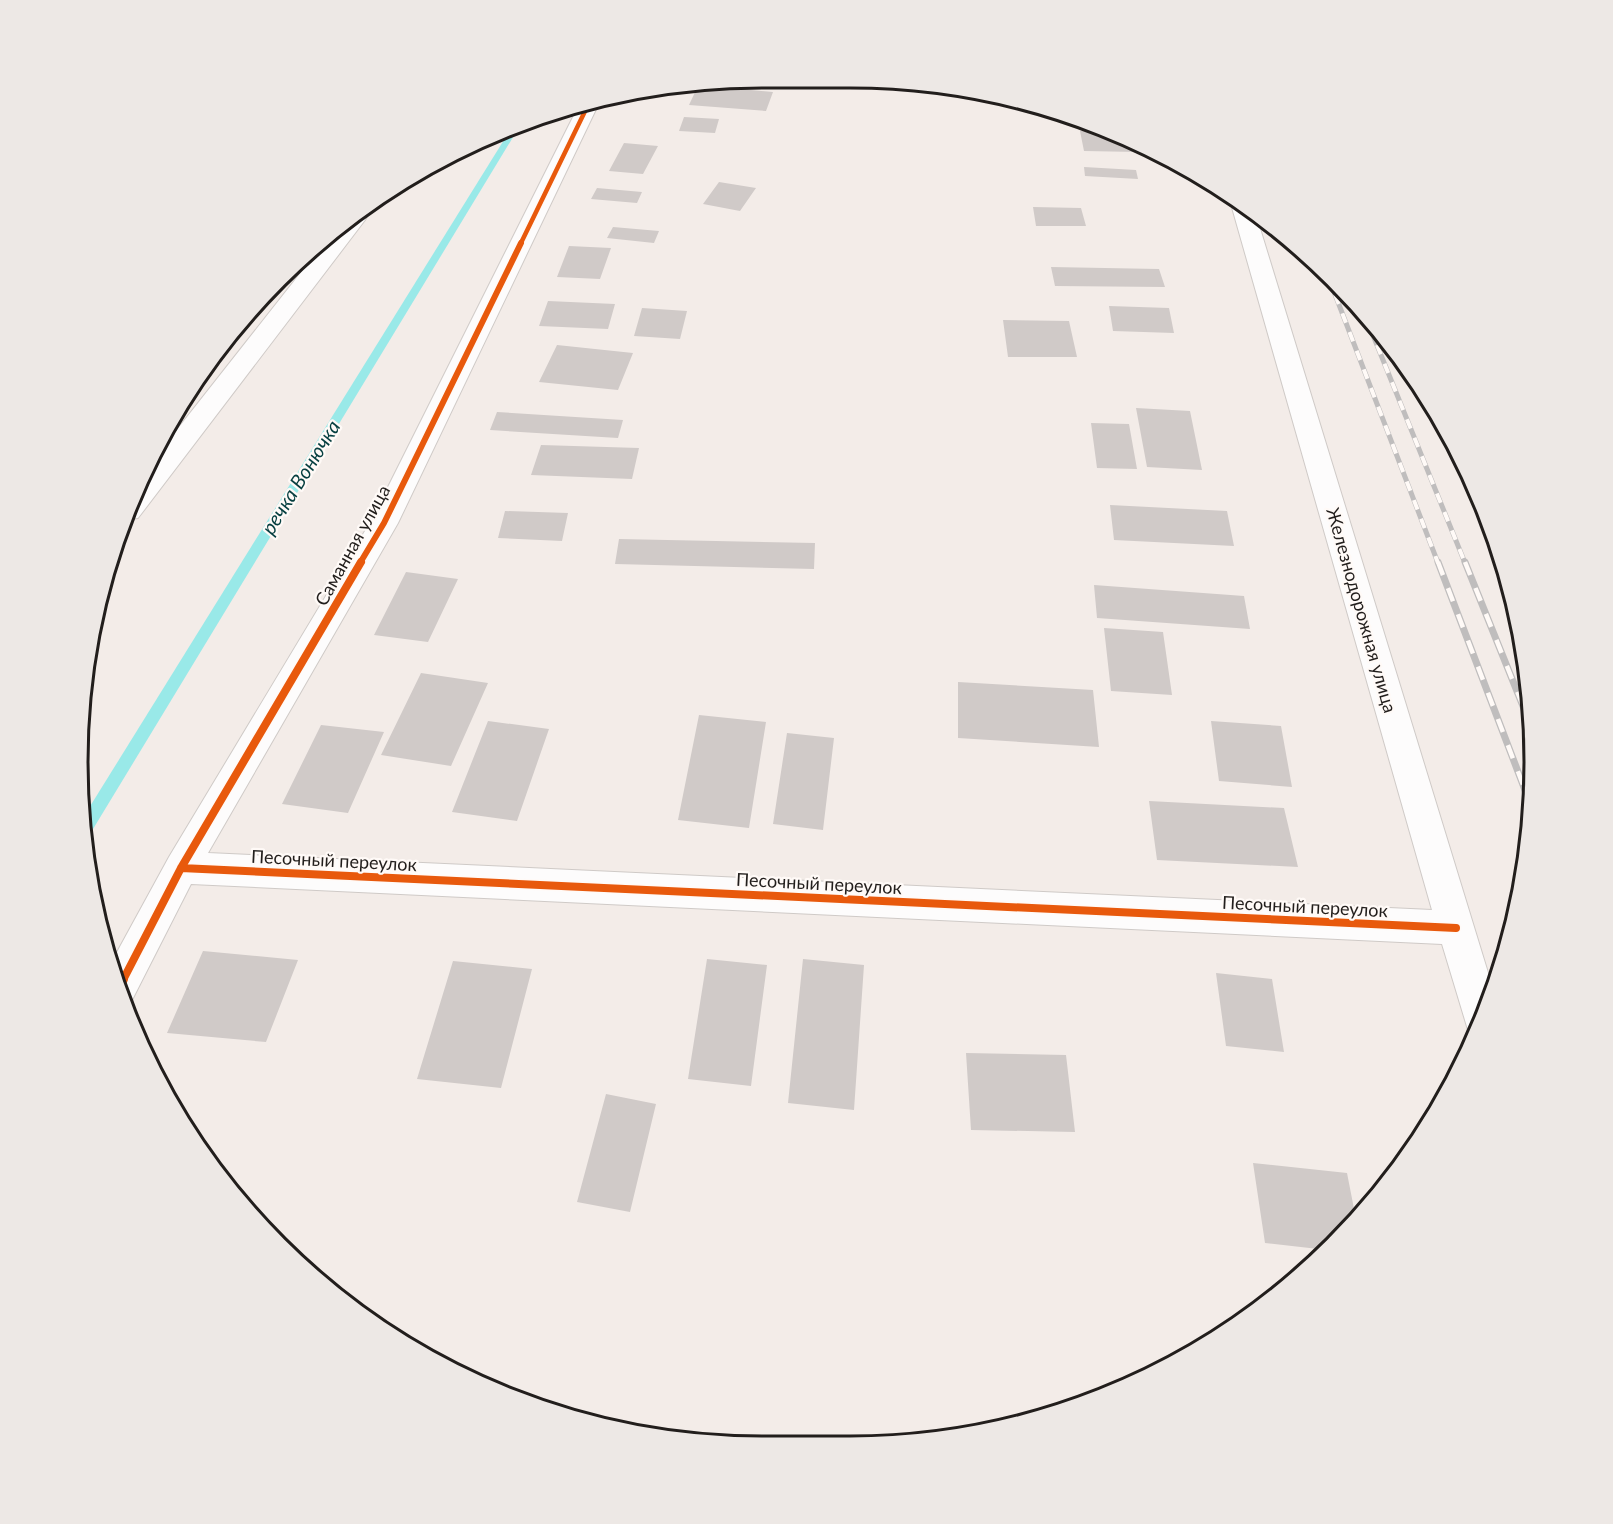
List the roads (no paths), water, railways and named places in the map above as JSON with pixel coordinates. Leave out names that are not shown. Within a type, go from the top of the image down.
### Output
[{"type":"street","name":"Саманная улица","points":[[124,977],[181,868],[384,523],[585,112]]},
{"type":"street","name":"Железнодорожная улица","points":[[1246,217],[1479,1005]]},
{"type":"street","points":[[149,484],[338,239]]},
{"type":"street","name":"Песочный переулок","points":[[181,868],[1456,928]]},
{"type":"waterway","name":"речка Вонючка","points":[[91,818],[509,138]]},
{"type":"railway","points":[[1335,295],[1438,563]]},
{"type":"railway","points":[[1375,340],[1465,563]]},
{"type":"railway","points":[[1438,562],[1523,786]]},
{"type":"railway","points":[[1465,562],[1522,703]]}]
